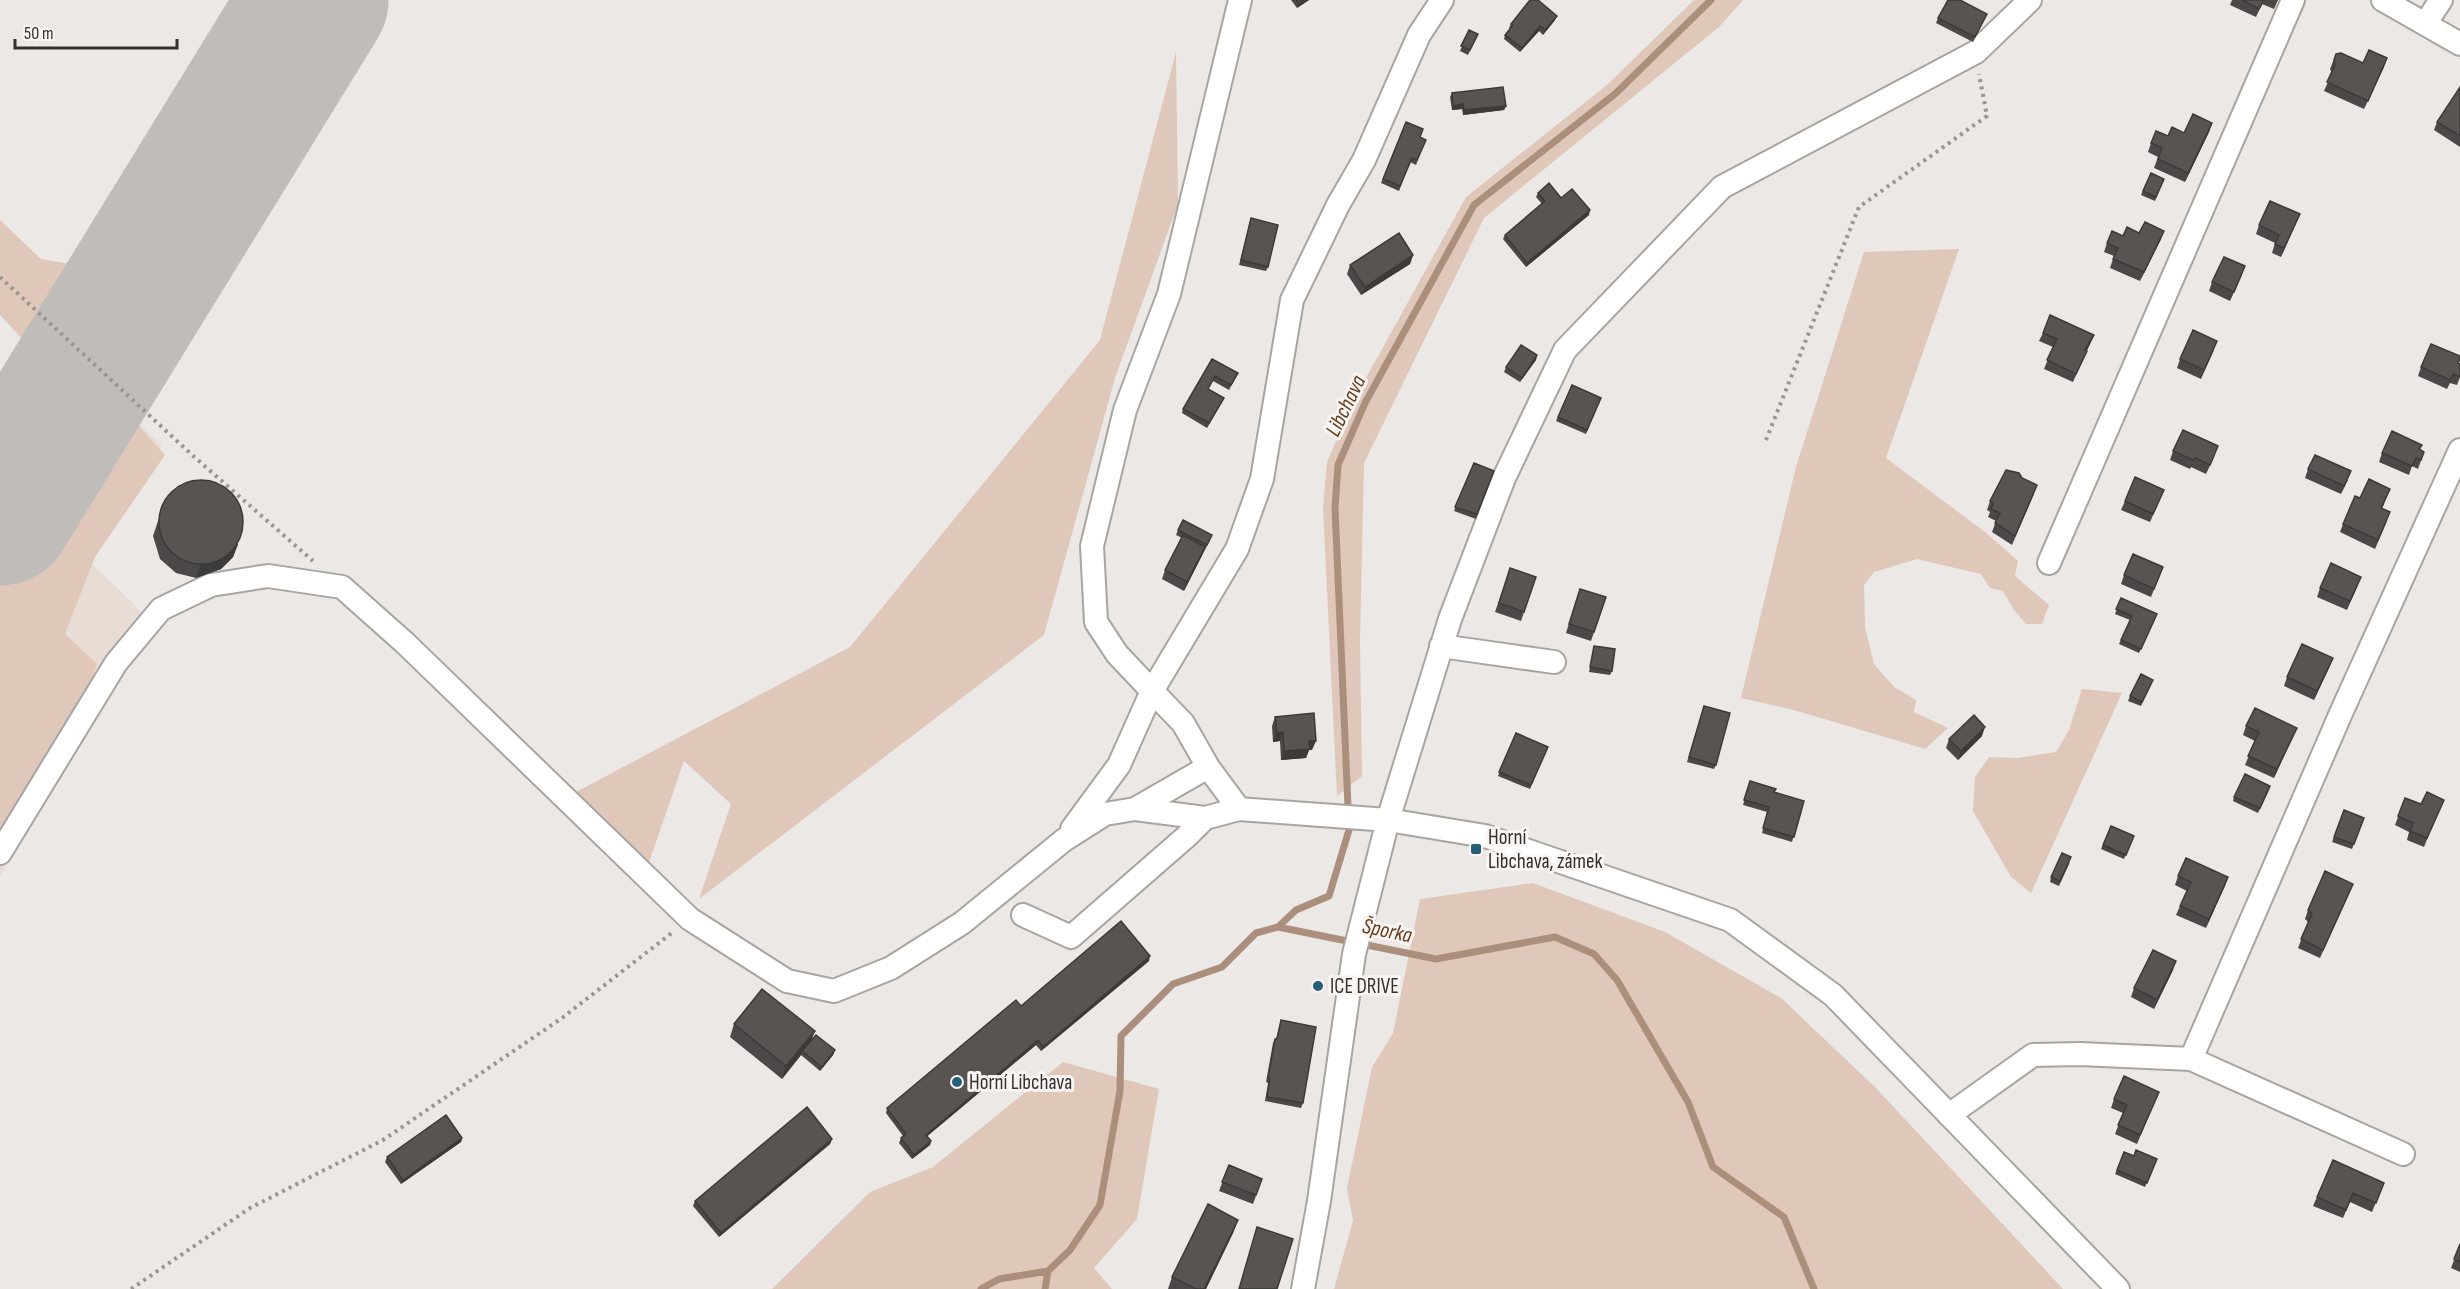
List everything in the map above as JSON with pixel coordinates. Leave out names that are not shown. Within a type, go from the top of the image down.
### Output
[{"type":"street","points":[[1239,809],[1208,767],[1183,723],[1117,654],[1096,622],[1092,546],[1125,410],[1169,294],[1240,0]]},
{"type":"street","points":[[1064,840],[1119,765],[1152,691],[1238,549],[1262,479],[1292,300],[1338,205],[1364,160],[1419,36],[1442,0]]},
{"type":"street","points":[[1303,1289],[1319,1201],[1354,954],[1388,820],[1441,646],[1504,478],[1566,350],[1722,187],[1976,52],[2030,0]]},
{"type":"street","points":[[2049,563],[2294,0]]},
{"type":"street","points":[[2383,0],[2460,44]]},
{"type":"street","points":[[2425,24],[2441,0]]},
{"type":"street","points":[[2191,1059],[2337,724],[2460,450]]},
{"type":"street","points":[[0,854],[116,663],[161,609],[210,585],[268,576],[342,586],[405,643],[690,919],[787,981],[834,991],[891,968],[962,923],[1064,840],[1105,814],[1135,809],[1205,818],[1239,809],[1388,820],[1485,836],[1730,920],[1833,995],[2118,1289]]},
{"type":"street","points":[[1441,646],[1554,662]]},
{"type":"street","points":[[1135,809],[1208,767]]},
{"type":"street","points":[[1023,915],[1071,937],[1205,818]]},
{"type":"street","points":[[1949,1115],[2033,1055],[2080,1054],[2191,1059],[2403,1154]]},
{"type":"path","points":[[1766,440],[1859,207],[1987,116],[1976,52]]},
{"type":"path","points":[[0,277],[191,454],[316,563]]},
{"type":"path","points":[[131,1289],[250,1208],[383,1140],[562,1018],[690,919]]},
{"type":"shaded area","points":[[248,0],[286,0],[0,466],[0,413],[19,382],[28,358]]},
{"type":"shaded area","points":[[254,0],[372,0],[121,407],[162,445],[89,561],[143,613],[0,876],[0,407]]},
{"type":"shaded area","points":[[342,0],[368,0],[132,388],[126,412],[165,455],[95,557],[65,634],[97,664],[88,690],[0,837],[0,558]]},
{"type":"shaded area","points":[[1694,0],[1743,0],[1719,27],[1484,218],[1364,463],[1360,640],[1362,776],[1337,796],[1323,508],[1327,462],[1355,398],[1466,197],[1607,85]]},
{"type":"shaded area","points":[[1176,52],[1178,204],[1115,378],[1044,635],[699,899],[731,804],[684,761],[647,868],[574,793],[850,647],[1100,340]]},
{"type":"shaded area","points":[[0,220],[41,259],[83,266],[31,348],[0,315]]},
{"type":"shaded area","points":[[1959,249],[1886,458],[1985,532],[2018,561],[2015,576],[2049,605],[2042,624],[2026,624],[2014,610],[2003,591],[1990,588],[1981,574],[1917,559],[1874,572],[1864,585],[1865,627],[1874,664],[1894,687],[1916,700],[1914,712],[1948,728],[1925,749],[1794,710],[1741,698],[1796,467],[1864,252]]},
{"type":"shaded area","points":[[2082,689],[2122,693],[2031,893],[2011,877],[1973,811],[1975,777],[1989,757],[2017,758],[2056,752],[2069,730]]},
{"type":"shaded area","points":[[1533,883],[1665,932],[1781,998],[1875,1087],[2063,1289],[1334,1289],[1353,1221],[1347,1188],[1372,1067],[1393,1033],[1420,899]]},
{"type":"shaded area","points":[[1063,1062],[1159,1089],[1137,1219],[1094,1268],[1112,1289],[772,1289],[870,1192],[933,1167]]},
{"type":"building","points":[[1530,0],[1538,0],[1557,16],[1545,30],[1540,26],[1522,48],[1505,35]]},
{"type":"building","points":[[1948,0],[1960,0],[1987,14],[1975,37],[1938,18]]},
{"type":"building","points":[[2242,0],[2264,0],[2259,9]]},
{"type":"building","points":[[1469,30],[1478,34],[1470,50],[1461,46]]},
{"type":"building","points":[[2369,50],[2387,58],[2368,101],[2327,82],[2335,65],[2336,54],[2341,53],[2363,63]]},
{"type":"building","points":[[1503,87],[1506,106],[1464,110],[1463,104],[1453,106],[1452,93]]},
{"type":"building","points":[[2460,87],[2460,136],[2437,122]]},
{"type":"building","points":[[2193,114],[2212,123],[2188,173],[2158,159],[2162,148],[2151,143],[2156,131],[2168,136],[2172,127],[2184,133]]},
{"type":"building","points":[[1406,122],[1423,129],[1420,137],[1426,140],[1417,160],[1412,158],[1400,186],[1383,179]]},
{"type":"building","points":[[2151,173],[2164,179],[2156,197],[2143,191]]},
{"type":"building","points":[[1549,183],[1561,198],[1572,189],[1590,210],[1527,263],[1505,235],[1545,201],[1538,193]]},
{"type":"building","points":[[2270,201],[2300,214],[2284,248],[2275,244],[2279,235],[2259,225]]},
{"type":"building","points":[[1251,218],[1278,225],[1268,267],[1241,260]]},
{"type":"building","points":[[2145,222],[2164,231],[2144,272],[2113,259],[2118,248],[2107,243],[2112,231],[2123,236],[2127,227],[2139,233]]},
{"type":"building","points":[[1399,233],[1413,255],[1365,287],[1350,265]]},
{"type":"building","points":[[2224,257],[2245,266],[2234,292],[2212,282]]},
{"type":"building","points":[[2050,315],[2094,335],[2085,350],[2087,351],[2076,374],[2047,360],[2057,339],[2043,333]]},
{"type":"building","points":[[2193,330],[2217,341],[2204,370],[2180,359]]},
{"type":"building","points":[[2431,344],[2460,356],[2458,363],[2460,364],[2460,377],[2454,374],[2450,380],[2421,367]]},
{"type":"building","points":[[1521,345],[1537,355],[1522,378],[1506,367]]},
{"type":"building","points":[[1212,359],[1238,373],[1231,385],[1215,376],[1208,389],[1224,398],[1209,423],[1183,409]]},
{"type":"building","points":[[1572,385],[1601,398],[1587,430],[1558,417]]},
{"type":"building","points":[[2183,430],[2218,446],[2210,465],[2173,451]]},
{"type":"building","points":[[2392,431],[2422,445],[2419,449],[2424,452],[2421,460],[2416,458],[2412,466],[2382,453]]},
{"type":"building","points":[[2315,455],[2351,471],[2344,486],[2308,469]]},
{"type":"building","points":[[1474,463],[1494,471],[1477,514],[1455,507]]},
{"type":"building","points":[[2006,470],[2019,473],[2022,478],[2037,485],[2015,536],[1995,523],[2000,513],[1991,509],[1993,503],[1990,501]]},
{"type":"building","points":[[2135,477],[2164,490],[2153,514],[2125,501]]},
{"type":"building","points":[[2369,479],[2390,489],[2381,508],[2390,512],[2378,540],[2343,524],[2355,496],[2360,498]]},
{"type":"building","points":[[201,480],[217,483],[231,492],[240,506],[243,522],[240,538],[231,552],[217,561],[201,564],[185,561],[171,552],[162,538],[159,522],[162,506],[171,492],[185,483]]},
{"type":"building","points":[[1183,520],[1212,535],[1207,545],[1178,530]]},
{"type":"building","points":[[1183,535],[1205,547],[1187,582],[1165,570]]},
{"type":"building","points":[[2133,554],[2163,567],[2154,589],[2124,575]]},
{"type":"building","points":[[2331,563],[2361,577],[2350,601],[2320,588]]},
{"type":"building","points":[[1510,568],[1536,577],[1524,612],[1499,603]]},
{"type":"building","points":[[1580,589],[1606,597],[1594,632],[1569,624]]},
{"type":"building","points":[[2121,598],[2157,614],[2141,649],[2121,640],[2132,616],[2116,609]]},
{"type":"building","points":[[2302,644],[2333,658],[2317,691],[2287,677]]},
{"type":"building","points":[[1594,646],[1615,649],[1612,671],[1590,667]]},
{"type":"building","points":[[2141,674],[2153,680],[2142,702],[2130,696]]},
{"type":"building","points":[[1704,706],[1730,713],[1716,765],[1689,757]]},
{"type":"building","points":[[2255,708],[2297,728],[2277,769],[2248,756],[2259,732],[2246,726]]},
{"type":"building","points":[[1314,713],[1316,741],[1309,741],[1310,749],[1284,751],[1283,732],[1277,733],[1275,717]]},
{"type":"building","points":[[1974,715],[1985,727],[1961,751],[1949,739]]},
{"type":"building","points":[[1516,733],[1548,747],[1531,785],[1499,772]]},
{"type":"building","points":[[2245,774],[2270,786],[2260,808],[2234,797]]},
{"type":"building","points":[[1750,781],[1776,789],[1774,792],[1804,801],[1794,837],[1763,828],[1769,807],[1744,800]]},
{"type":"building","points":[[2427,792],[2444,800],[2427,838],[2410,831],[2413,823],[2398,816],[2405,798],[2421,804]]},
{"type":"building","points":[[2344,810],[2364,818],[2354,844],[2334,837]]},
{"type":"building","points":[[2111,826],[2134,836],[2126,855],[2103,845]]},
{"type":"building","points":[[2062,853],[2071,857],[2060,881],[2051,877]]},
{"type":"building","points":[[2186,858],[2228,877],[2209,919],[2180,906],[2191,882],[2178,876]]},
{"type":"building","points":[[2325,871],[2353,884],[2323,950],[2301,939],[2312,914],[2308,910]]},
{"type":"building","points":[[1121,921],[1150,956],[1043,1047],[1038,1040],[926,1135],[931,1141],[914,1155],[901,1138],[906,1134],[887,1108],[1016,1000],[1021,1006]]},
{"type":"building","points":[[2153,950],[2176,961],[2157,1000],[2134,988]]},
{"type":"building","points":[[762,989],[815,1031],[786,1066],[734,1024]]},
{"type":"building","points":[[1281,1020],[1316,1027],[1303,1103],[1267,1097],[1275,1039],[1277,1039]]},
{"type":"building","points":[[816,1035],[835,1050],[822,1067],[802,1051]]},
{"type":"building","points":[[2124,1076],[2159,1092],[2140,1135],[2118,1125],[2127,1105],[2114,1099]]},
{"type":"building","points":[[807,1107],[832,1139],[721,1233],[695,1201]]},
{"type":"building","points":[[446,1115],[462,1138],[403,1180],[387,1157]]},
{"type":"building","points":[[2136,1150],[2157,1159],[2147,1183],[2117,1170],[2124,1152],[2134,1156]]},
{"type":"building","points":[[2333,1160],[2384,1183],[2376,1203],[2353,1193],[2346,1210],[2317,1197]]},
{"type":"building","points":[[1229,1165],[1262,1179],[1256,1195],[1222,1182]]},
{"type":"building","points":[[1208,1204],[1238,1220],[1204,1289],[1196,1289],[1172,1277]]},
{"type":"building","points":[[1257,1227],[1293,1239],[1277,1289],[1239,1289]]},
{"type":"building","points":[[2460,1244],[2460,1262],[2454,1259]]},
{"type":"waterway","name":"Libchava","points":[[1278,927],[1296,910],[1329,896],[1349,830],[1335,508],[1338,465],[1365,403],[1474,205],[1615,94],[1711,0]]},
{"type":"waterway","name":"Šporka","points":[[981,1289],[999,1279],[1048,1271],[1070,1250],[1100,1205],[1120,1091],[1121,1036],[1173,984],[1222,967],[1256,933],[1278,927],[1436,959],[1555,937],[1594,954],[1617,980],[1688,1102],[1713,1167],[1784,1217],[1814,1289]]},
{"type":"waterway","points":[[1045,1289],[1048,1271]]},
{"type":"runway","points":[[0,512],[315,0]]},
{"type":"place","name":"Horní Libchava, zámek","points":[[1476,849]]},
{"type":"place","name":"ICE DRIVE","points":[[1318,986]]},
{"type":"place","name":"Horní Libchava","points":[[957,1082]]}]
